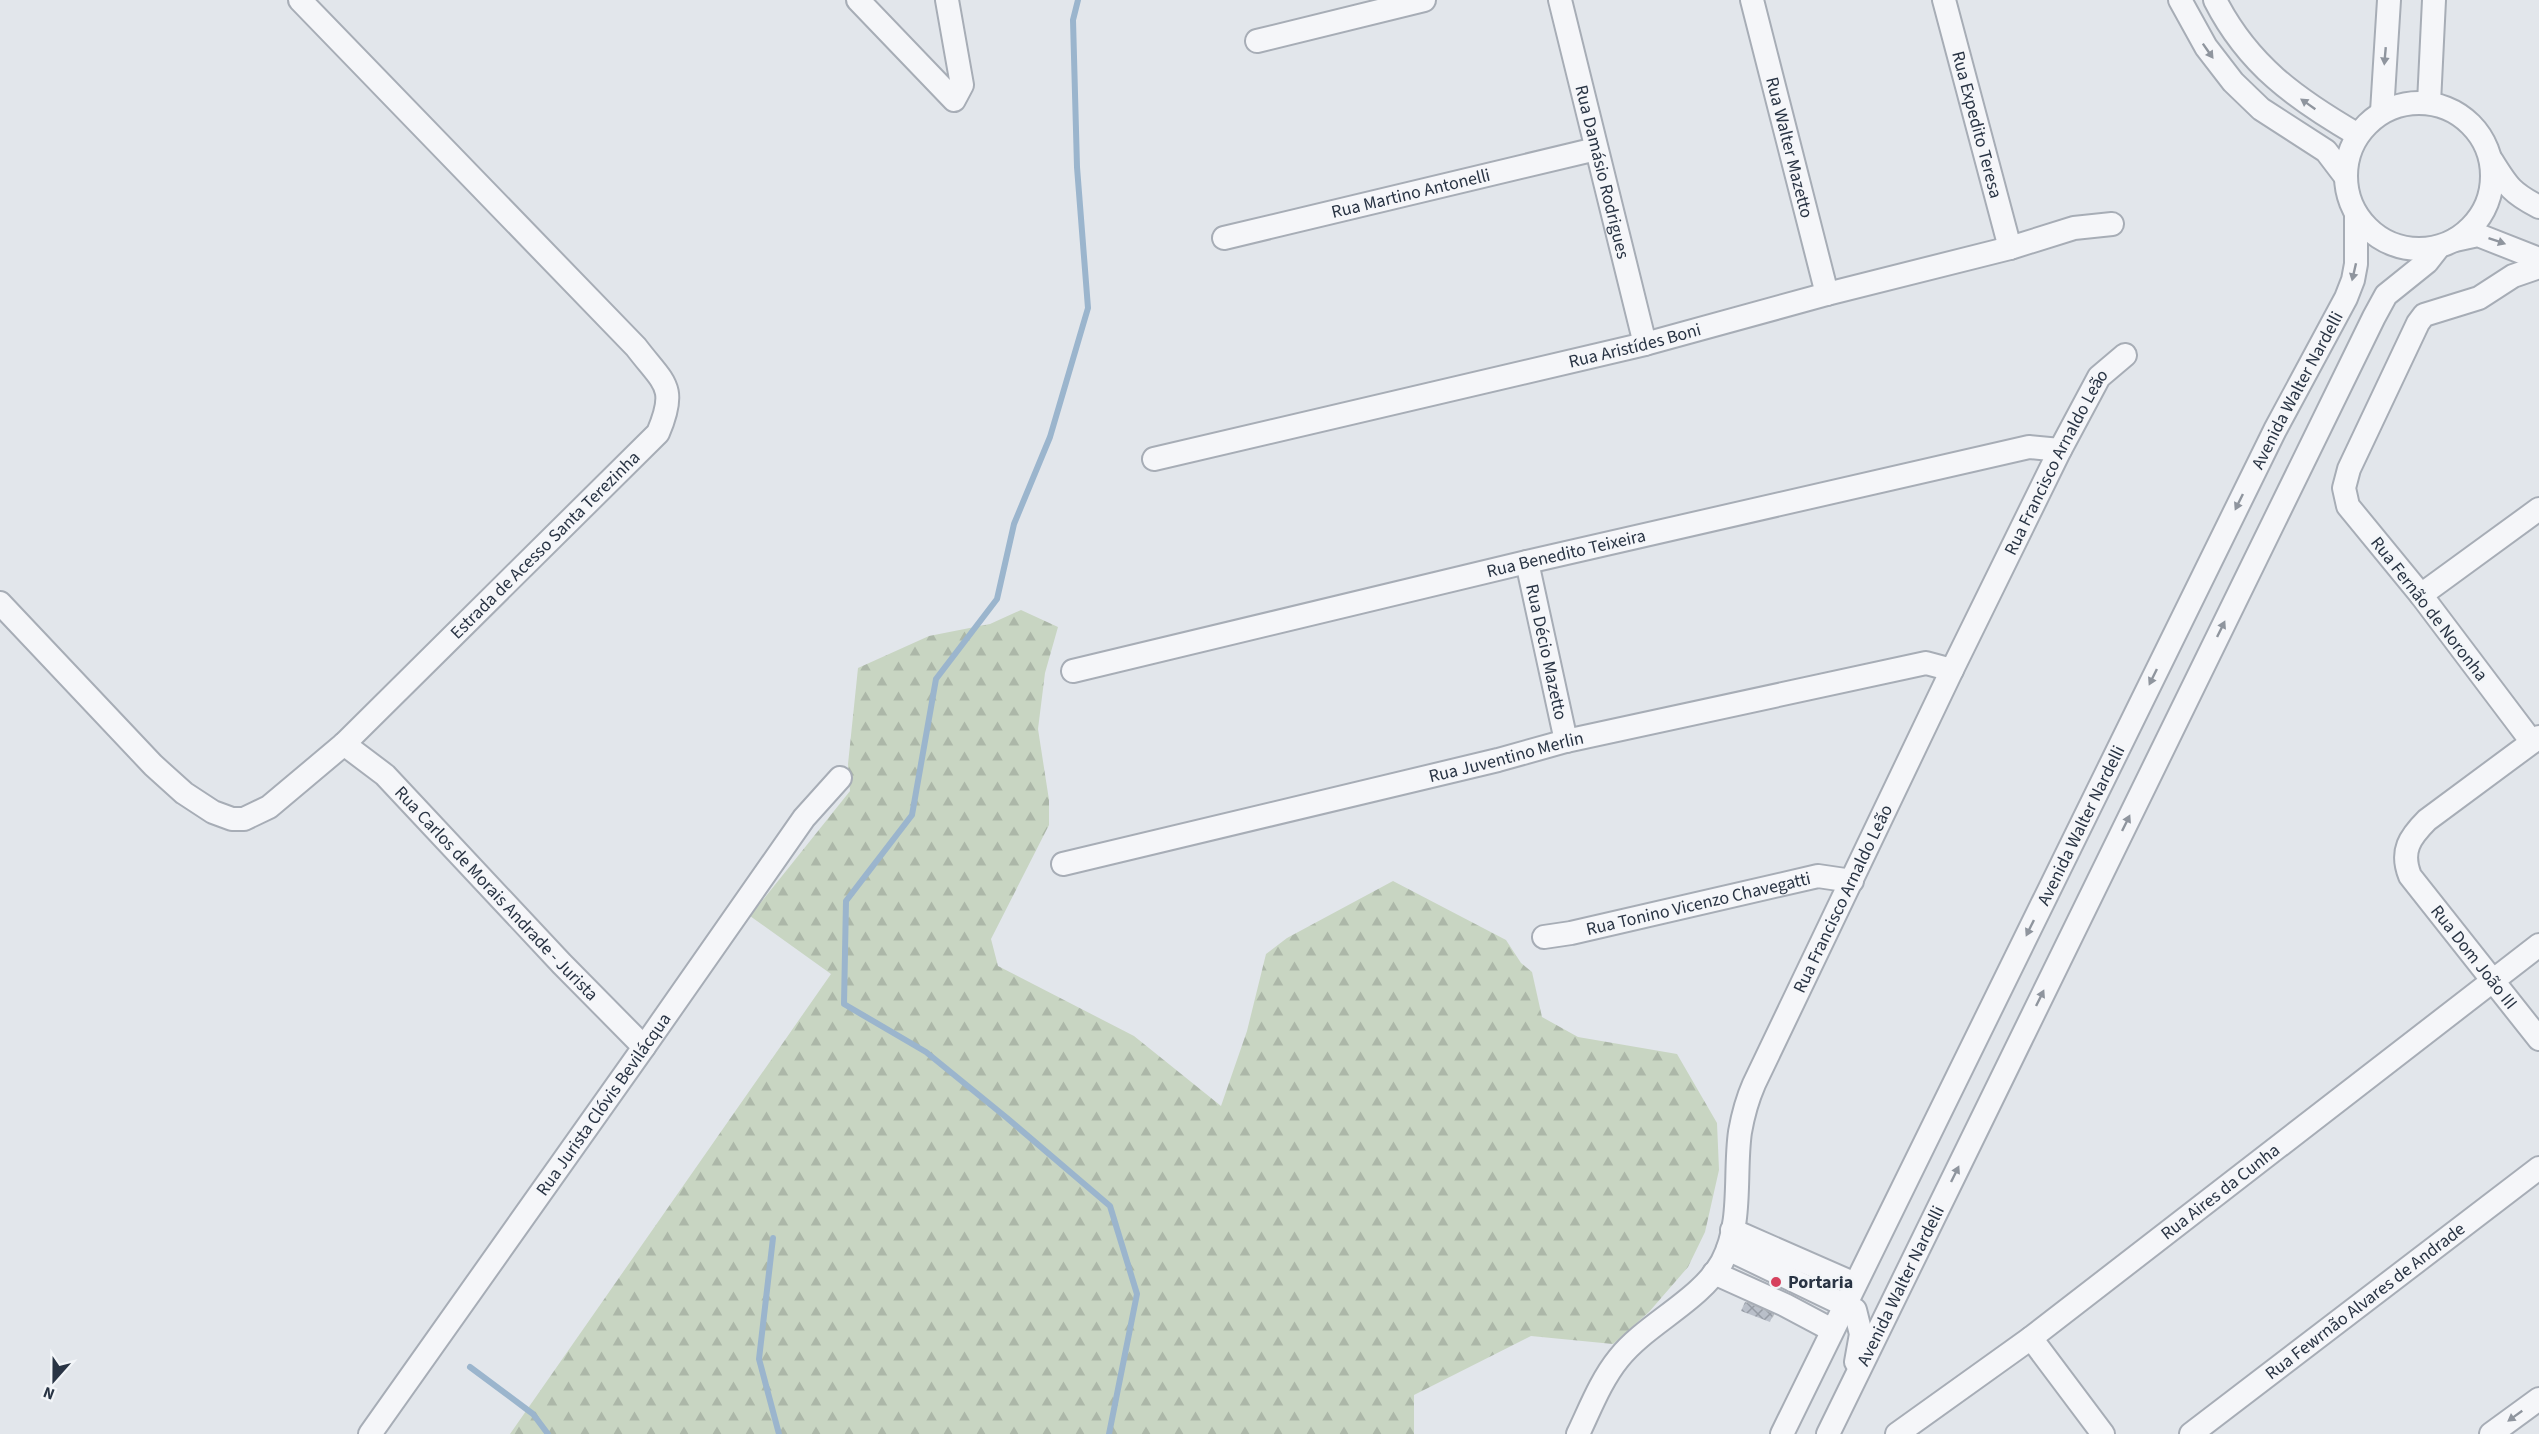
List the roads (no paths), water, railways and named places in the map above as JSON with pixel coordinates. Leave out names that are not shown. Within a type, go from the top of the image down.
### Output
[{"type":"street","name":"Estrada de Acesso Santa Terezinha","points":[[0,603],[153,765],[184,793],[213,812],[232,819],[244,819],[255,815],[286,794],[344,744],[658,433],[668,409],[668,389],[636,347],[300,0]]},
{"type":"street","points":[[858,0],[954,100],[962,85],[947,0]]},
{"type":"street","points":[[1257,41],[1424,0]]},
{"type":"street","name":"Rua Damásio Rodrigues","points":[[1560,0],[1645,344]]},
{"type":"street","name":"Rua Walter Mazetto","points":[[1752,0],[1827,294]]},
{"type":"street","name":"Rua Expedito Teresa","points":[[1944,0],[2010,248]]},
{"type":"street","points":[[2180,0],[2206,47],[2229,77],[2261,109],[2326,151],[2345,176]]},
{"type":"street","points":[[2215,0],[2234,34],[2268,74],[2312,107],[2358,135]]},
{"type":"street","points":[[2382,112],[2389,0]]},
{"type":"street","points":[[2429,103],[2434,0]]},
{"type":"street","points":[[2446,244],[2474,225],[2484,211],[2492,186],[2491,161],[2487,147],[2469,122],[2451,110],[2429,103],[2413,102],[2382,112],[2358,135],[2346,161],[2345,176],[2348,196],[2356,213],[2374,234],[2390,243],[2407,248],[2446,244],[2478,235],[2539,259]]},
{"type":"street","name":"Rua Martino Antonelli","points":[[1224,238],[1596,149]]},
{"type":"street","points":[[2491,161],[2507,187],[2518,196],[2539,207]]},
{"type":"street","name":"Avenida Walter Nardelli","points":[[1782,1434],[2275,430],[2346,298],[2356,264],[2356,213]]},
{"type":"street","name":"Rua Aristídes Boni","points":[[1154,459],[1645,344],[1827,294],[2010,248],[2074,228],[2112,224]]},
{"type":"street","name":"Avenida Walter Nardelli","points":[[1828,1434],[2373,317],[2386,295],[2446,244]]},
{"type":"street","name":"Rua Fernão de Noronha","points":[[2536,740],[2348,506],[2344,488],[2349,469],[2418,322],[2424,315],[2479,297],[2513,276],[2539,267]]},
{"type":"street","name":"Rua Francisco Arnaldo Leão","points":[[1725,1252],[1740,1134],[1748,1099],[1952,670],[2060,450],[2099,377],[2125,355]]},
{"type":"street","name":"Rua Benedito Teixeira","points":[[1073,671],[1527,562],[2029,447],[2060,450]]},
{"type":"street","points":[[2421,596],[2539,509]]},
{"type":"street","name":"Rua Décio Mazetto","points":[[1527,562],[1566,741]]},
{"type":"street","name":"Rua Juventino Merlin","points":[[1063,864],[1498,760],[1566,741],[1926,663],[1952,670]]},
{"type":"street","name":"Rua Dom João III","points":[[2536,740],[2427,820],[2412,836],[2404,853],[2410,876],[2539,1039]]},
{"type":"street","name":"Rua Carlos de Morais Andrade - Jurista","points":[[344,744],[385,776],[562,964],[645,1047]]},
{"type":"street","name":"Rua Jurista Clóvis Bevilácqua","points":[[370,1434],[645,1047],[804,818],[840,778]]},
{"type":"street","name":"Rua Tonino Vicenzo Chavegatti","points":[[1544,937],[1818,876],[1852,881]]},
{"type":"street","name":"Rua Aires da Cunha","points":[[1897,1434],[2031,1338],[2539,945]]},
{"type":"street","name":"Rua Fewrnão Alvares de Andrade","points":[[2191,1434],[2539,1168]]},
{"type":"street","points":[[1725,1252],[1785,1305],[1844,1306]]},
{"type":"street","points":[[1725,1252],[1785,1266],[1844,1306],[1855,1310],[1861,1334],[1848,1393]]},
{"type":"street","points":[[1578,1434],[1607,1375],[1619,1357],[1680,1306],[1725,1252]]},
{"type":"street","points":[[2031,1338],[2103,1434]]},
{"type":"street","points":[[2491,1434],[2539,1399]]},
{"type":"waterway","points":[[1078,0],[1073,20],[1077,167],[1088,308],[1050,437],[1014,524],[997,599],[936,679],[912,815],[846,901],[844,1004],[926,1052],[1110,1206],[1137,1294],[1109,1434]]},
{"type":"waterway","points":[[773,1238],[759,1359],[779,1434]]},
{"type":"waterway","points":[[470,1367],[533,1414],[548,1434]]},
{"type":"place","name":"Portaria","points":[[1776,1282]]}]
